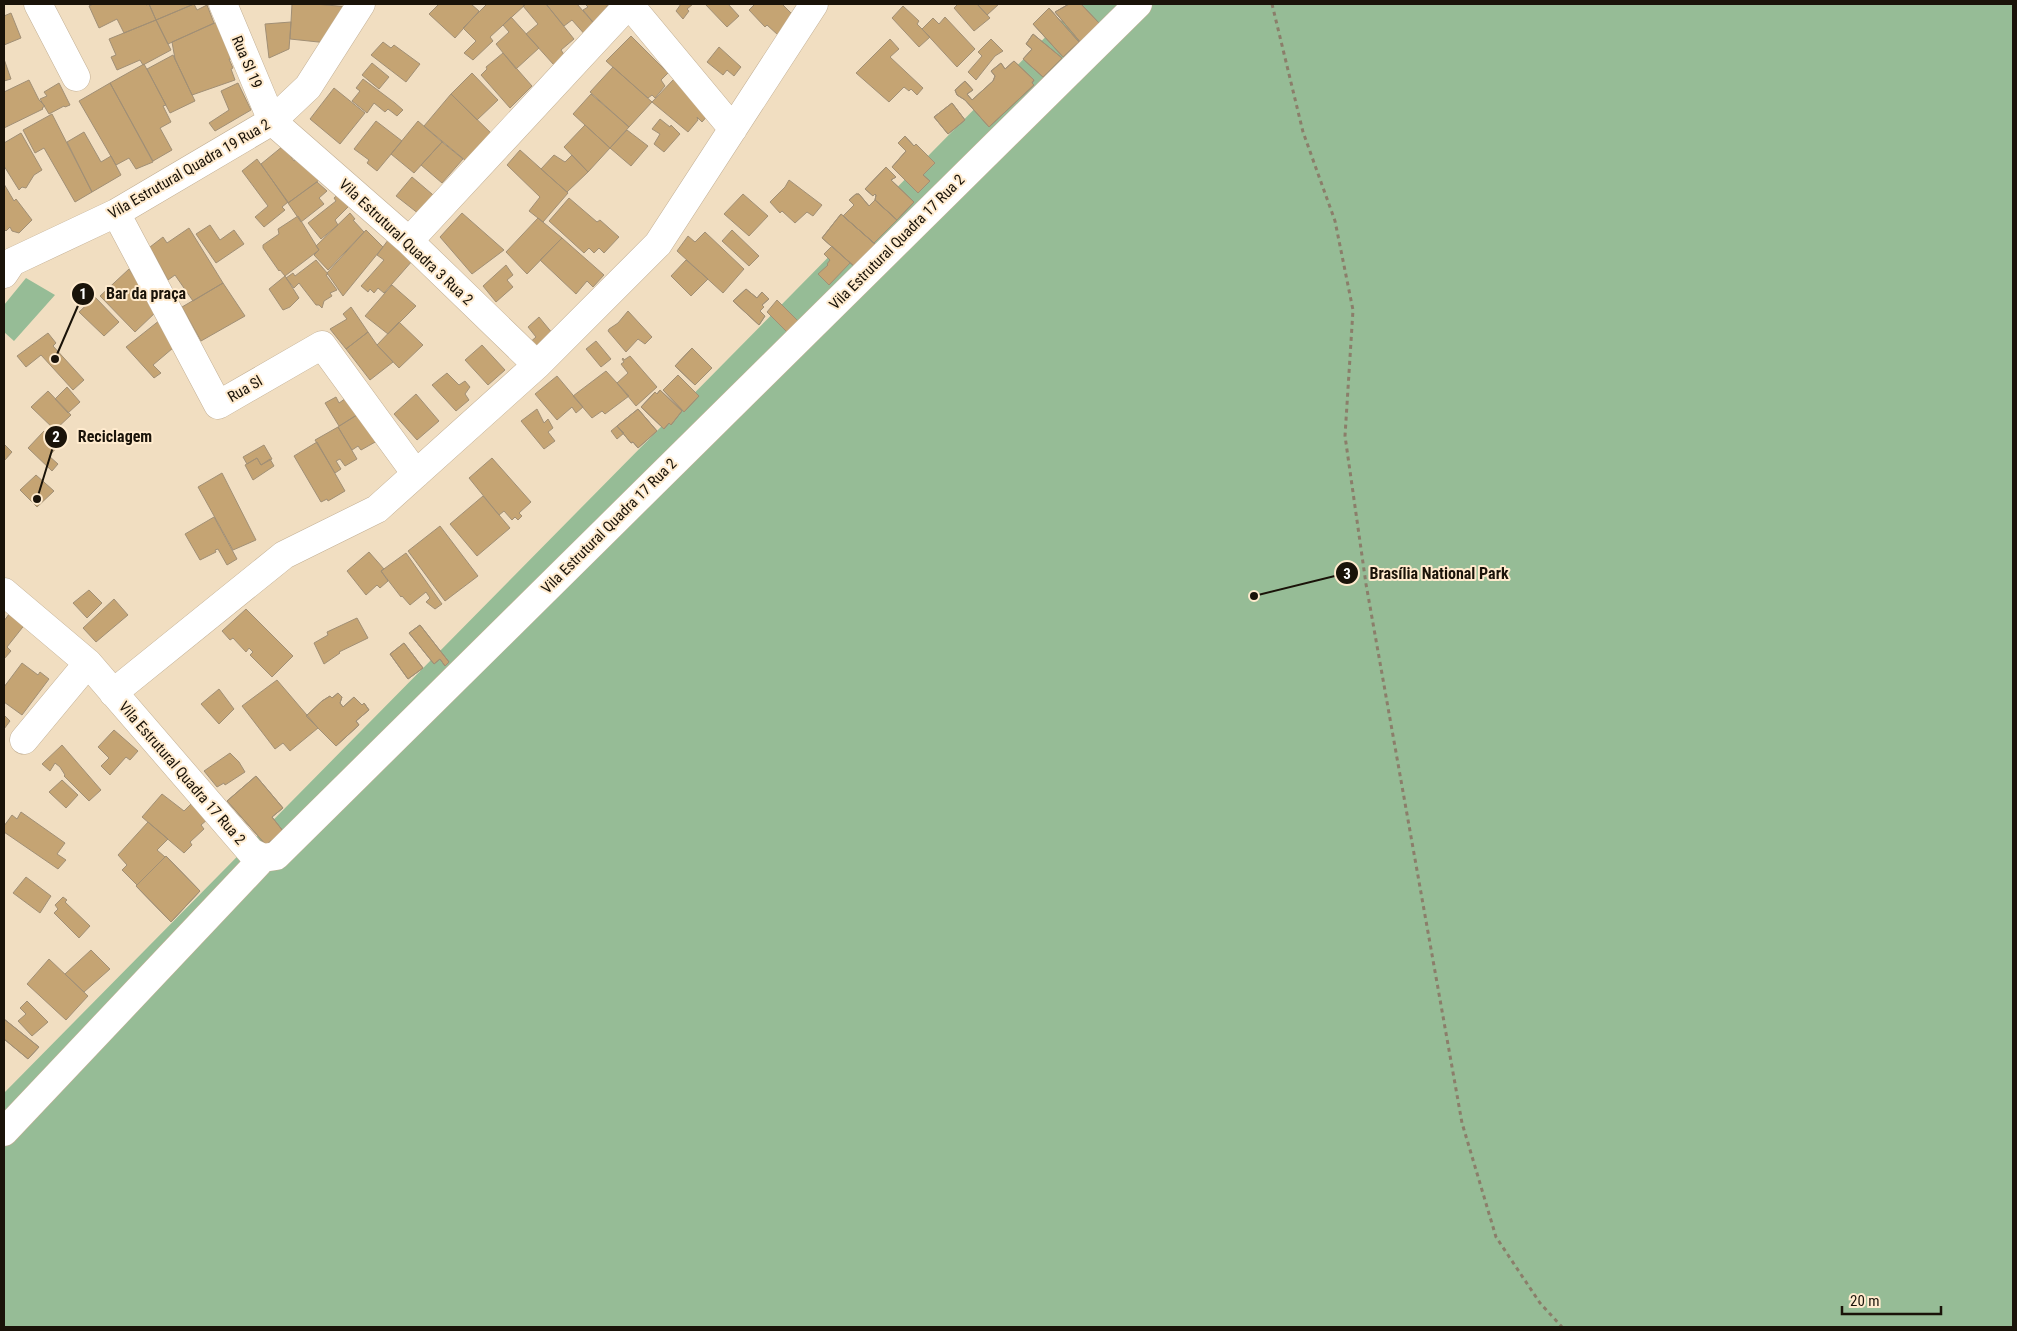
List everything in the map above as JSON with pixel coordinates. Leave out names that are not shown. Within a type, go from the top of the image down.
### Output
[{"type":"street","points":[[38,4],[76,77]]},
{"type":"street","name":"Rua Sl 19","points":[[223,4],[272,121]]},
{"type":"street","name":"Vila Estrutural Quadra 19 Rua 2","points":[[7,262],[116,213],[272,121],[308,87],[361,4]]},
{"type":"street","points":[[409,241],[629,4],[732,129]]},
{"type":"street","points":[[113,693],[284,555],[377,509],[537,365],[658,244],[814,4]]},
{"type":"street","name":"Vila Estrutural Quadra 17 Rua 2","points":[[4,592],[88,664],[251,852],[263,858],[276,856],[1138,4]]},
{"type":"street","name":"Vila Estrutural Quadra 3 Rua 2","points":[[272,121],[409,241],[537,365]]},
{"type":"street","name":"Rua Sl","points":[[116,213],[218,405],[322,345],[416,474]]},
{"type":"street","points":[[24,740],[88,664]]},
{"type":"street","points":[[4,1132],[263,858]]},
{"type":"path","points":[[1272,4],[1303,132],[1335,221],[1353,310],[1345,436],[1366,584],[1462,1123],[1496,1237],[1540,1303],[1562,1327]]},
{"type":"green space","points":[[1078,4],[2013,4],[2013,1327],[4,1327],[4,1093]]},
{"type":"green space","points":[[26,278],[55,295],[14,341],[4,332],[4,305]]},
{"type":"building","points":[[93,4],[149,4],[156,20],[124,33],[117,19],[99,28],[89,6]]},
{"type":"building","points":[[149,4],[194,4],[156,20]]},
{"type":"building","points":[[194,4],[197,10],[207,5],[214,23],[168,44],[156,20]]},
{"type":"building","points":[[292,4],[349,7],[328,43],[290,39]]},
{"type":"building","points":[[439,4],[471,4],[479,11],[455,38],[429,14]]},
{"type":"building","points":[[487,4],[526,4],[490,37],[493,41],[473,60],[464,53],[476,41],[463,28]]},
{"type":"building","points":[[526,4],[546,4],[574,39],[561,50],[565,56],[554,65],[526,34],[538,24],[523,6]]},
{"type":"building","points":[[546,4],[577,4],[597,27],[587,37],[572,20],[564,26]]},
{"type":"building","points":[[585,4],[610,4],[606,7],[612,14],[597,27],[583,10],[588,7]]},
{"type":"building","points":[[681,4],[693,4],[687,9],[689,11],[683,19],[676,11]]},
{"type":"building","points":[[705,4],[728,4],[739,16],[727,27]]},
{"type":"building","points":[[755,4],[782,4],[796,18],[778,35],[767,25],[765,27],[749,10]]},
{"type":"building","points":[[958,4],[977,4],[990,18],[974,31],[954,8]]},
{"type":"building","points":[[977,4],[999,4],[987,15]]},
{"type":"building","points":[[1069,4],[1081,4],[1099,23],[1081,43],[1055,12]]},
{"type":"building","points":[[1069,4],[1081,4],[1099,23],[1081,43],[1055,12]]},
{"type":"building","points":[[903,6],[919,21],[917,24],[930,37],[919,47],[892,18]]},
{"type":"building","points":[[1049,8],[1079,42],[1063,57],[1033,24]]},
{"type":"building","points":[[1049,8],[1079,42],[1063,57],[1033,24]]},
{"type":"building","points":[[11,13],[21,38],[4,45],[4,16]]},
{"type":"building","points":[[511,17],[539,48],[516,69],[496,44],[509,32],[503,25]]},
{"type":"building","points":[[945,17],[975,49],[957,67],[922,29],[933,18],[939,24]]},
{"type":"building","points":[[156,20],[171,50],[143,65],[140,60],[117,70],[111,57],[116,55],[109,39]]},
{"type":"building","points":[[217,22],[231,59],[229,59],[235,80],[192,95],[175,59],[172,42]]},
{"type":"building","points":[[291,22],[289,49],[269,58],[265,24]]},
{"type":"building","points":[[1033,34],[1062,58],[1043,77],[1023,59],[1032,49],[1026,44]]},
{"type":"building","points":[[1033,34],[1062,58],[1043,77],[1023,59],[1032,49],[1026,44]]},
{"type":"building","points":[[631,36],[668,73],[661,80],[665,86],[655,98],[652,95],[648,98],[606,61]]},
{"type":"building","points":[[890,39],[899,49],[890,57],[923,88],[917,95],[911,89],[909,91],[904,87],[889,102],[856,73]]},
{"type":"building","points":[[991,39],[1003,51],[995,56],[976,80],[968,72],[982,56],[978,52]]},
{"type":"building","points":[[383,42],[391,48],[394,45],[420,64],[406,82],[371,55]]},
{"type":"building","points":[[719,47],[741,67],[734,76],[727,70],[723,75],[707,62]]},
{"type":"building","points":[[503,53],[532,86],[510,108],[481,75],[487,69],[486,67]]},
{"type":"building","points":[[173,55],[195,101],[170,113],[147,69]]},
{"type":"building","points":[[4,59],[11,79],[4,81]]},
{"type":"building","points":[[1014,61],[1034,80],[1032,83],[1034,85],[989,127],[965,100],[957,95],[955,90],[965,81],[973,90],[967,94],[972,100],[993,81],[995,76],[991,71],[1001,63],[1005,69]]},
{"type":"building","points":[[1014,61],[1034,80],[1032,83],[1034,85],[989,127],[965,100],[957,95],[955,90],[965,81],[973,90],[967,94],[972,100],[993,81],[995,76],[991,71],[1001,63],[1005,69]]},
{"type":"building","points":[[372,63],[389,77],[379,89],[362,75]]},
{"type":"building","points":[[144,64],[166,105],[163,106],[171,122],[160,128],[172,150],[153,161],[110,83]]},
{"type":"building","points":[[613,67],[652,102],[629,127],[590,92]]},
{"type":"building","points":[[472,73],[498,100],[477,120],[451,94]]},
{"type":"building","points":[[363,79],[403,110],[397,116],[388,109],[385,112],[374,103],[367,113],[352,101],[360,91],[356,88]]},
{"type":"building","points":[[674,79],[710,113],[702,122],[697,117],[698,120],[688,132],[652,102]]},
{"type":"building","points":[[29,80],[39,100],[45,106],[43,109],[4,128],[4,92]]},
{"type":"building","points":[[59,83],[70,105],[49,114],[40,99],[47,96],[44,92]]},
{"type":"building","points":[[110,83],[153,162],[136,169],[129,158],[116,165],[79,101]]},
{"type":"building","points":[[238,83],[251,110],[215,131],[209,123],[229,110],[221,91]]},
{"type":"building","points":[[334,88],[365,113],[340,144],[310,119]]},
{"type":"building","points":[[451,94],[495,137],[472,166],[424,126]]},
{"type":"building","points":[[591,94],[629,127],[610,148],[573,114]]},
{"type":"building","points":[[952,103],[965,120],[948,134],[934,117]]},
{"type":"building","points":[[952,103],[965,120],[948,134],[934,117]]},
{"type":"building","points":[[52,114],[92,192],[75,202],[44,148],[35,153],[23,130]]},
{"type":"building","points":[[660,119],[670,127],[671,125],[680,134],[664,152],[654,144],[660,134],[652,129]]},
{"type":"building","points":[[376,121],[402,141],[377,171],[367,163],[369,160],[354,149]]},
{"type":"building","points":[[418,121],[442,142],[414,173],[391,154]]},
{"type":"building","points":[[585,125],[610,148],[588,172],[564,147]]},
{"type":"building","points":[[627,130],[648,146],[631,166],[610,148]]},
{"type":"building","points":[[84,132],[101,162],[111,156],[121,175],[92,192],[67,142]]},
{"type":"building","points":[[21,133],[42,170],[34,175],[26,188],[22,187],[19,190],[4,166],[4,143]]},
{"type":"building","points":[[905,136],[935,163],[923,175],[930,181],[918,193],[892,167],[906,151],[898,143]]},
{"type":"building","points":[[905,136],[935,163],[923,175],[930,181],[918,193],[892,167],[906,151],[898,143]]},
{"type":"building","points":[[442,142],[463,159],[442,183],[421,165]]},
{"type":"building","points":[[283,146],[294,161],[304,154],[326,175],[288,203],[261,164]]},
{"type":"building","points":[[520,150],[568,193],[543,222],[529,211],[540,197],[507,165]]},
{"type":"building","points":[[554,155],[565,162],[572,155],[588,172],[567,192],[541,169]]},
{"type":"building","points":[[257,159],[288,202],[282,207],[285,210],[264,227],[255,217],[268,206],[242,171]]},
{"type":"building","points":[[886,167],[896,177],[891,180],[914,202],[897,220],[875,200],[875,194],[873,196],[865,189]]},
{"type":"building","points":[[886,167],[896,177],[891,180],[914,202],[897,220],[875,200],[875,194],[873,196],[865,189]]},
{"type":"building","points":[[412,177],[439,200],[419,214],[396,196]]},
{"type":"building","points":[[789,180],[822,205],[813,216],[807,212],[795,223],[782,211],[780,213],[770,202],[785,187]]},
{"type":"building","points":[[317,182],[327,191],[319,198],[324,204],[301,222],[288,203]]},
{"type":"building","points":[[4,184],[14,201],[16,199],[32,220],[19,233],[12,231],[10,227],[6,231],[4,229]]},
{"type":"building","points":[[342,191],[353,202],[335,220],[338,225],[321,239],[308,223],[336,201],[334,198]]},
{"type":"building","points":[[743,194],[768,216],[749,236],[724,214]]},
{"type":"building","points":[[856,194],[859,194],[869,206],[875,200],[897,220],[874,243],[843,216],[854,205],[849,200]]},
{"type":"building","points":[[856,194],[859,194],[869,206],[875,200],[897,220],[874,243],[843,216],[854,205],[849,200]]},
{"type":"building","points":[[569,198],[597,222],[600,220],[619,237],[604,253],[599,248],[594,253],[589,248],[584,253],[549,221]]},
{"type":"building","points":[[350,213],[355,219],[353,220],[364,232],[328,270],[314,255],[319,250],[316,246]]},
{"type":"building","points":[[462,213],[504,250],[472,274],[440,237]]},
{"type":"building","points":[[841,214],[876,245],[855,267],[822,238]]},
{"type":"building","points":[[841,214],[876,245],[855,267],[822,238]]},
{"type":"building","points":[[298,216],[319,250],[285,276],[279,271],[263,248],[263,245],[279,234],[278,229]]},
{"type":"building","points":[[538,218],[562,238],[527,274],[506,252]]},
{"type":"building","points":[[210,225],[220,240],[234,230],[244,244],[216,263],[196,234]]},
{"type":"building","points":[[189,228],[223,283],[193,301],[175,275],[168,280],[150,247],[163,237],[167,243]]},
{"type":"building","points":[[366,230],[383,247],[343,296],[327,273]]},
{"type":"building","points":[[732,230],[759,256],[749,266],[722,241]]},
{"type":"building","points":[[394,232],[413,260],[384,293],[378,288],[374,293],[370,289],[368,292],[361,286],[384,260],[377,255]]},
{"type":"building","points":[[705,232],[744,269],[723,293],[677,251],[688,236],[695,242]]},
{"type":"building","points":[[562,238],[604,275],[593,287],[587,281],[576,294],[540,260]]},
{"type":"building","points":[[832,246],[850,263],[829,285],[818,274],[828,265],[830,260],[824,254]]},
{"type":"building","points":[[316,260],[328,274],[326,275],[337,290],[330,293],[332,296],[324,301],[322,308],[316,305],[299,283],[294,288],[286,278],[293,273],[295,276]]},
{"type":"building","points":[[686,260],[708,279],[691,296],[671,276]]},
{"type":"building","points":[[506,265],[513,275],[507,280],[513,287],[496,302],[483,286]]},
{"type":"building","points":[[129,269],[157,311],[135,332],[100,296]]},
{"type":"building","points":[[285,276],[299,298],[290,307],[283,310],[269,289]]},
{"type":"building","points":[[223,283],[245,316],[201,341],[182,307]]},
{"type":"building","points":[[392,285],[416,306],[388,334],[365,316]]},
{"type":"building","points":[[746,289],[757,298],[762,292],[769,299],[762,305],[764,307],[760,311],[765,316],[759,325],[733,301]]},
{"type":"building","points":[[746,289],[757,298],[762,292],[769,299],[762,305],[764,307],[760,311],[765,316],[759,325],[733,301]]},
{"type":"building","points":[[95,297],[119,322],[104,336],[79,312]]},
{"type":"building","points":[[777,300],[798,321],[787,332],[767,312]]},
{"type":"building","points":[[351,307],[368,332],[346,349],[330,329],[347,319],[343,314]]},
{"type":"building","points":[[628,311],[652,337],[645,344],[638,339],[626,352],[608,331]]},
{"type":"building","points":[[539,317],[553,334],[534,350],[528,344],[536,337],[528,327]]},
{"type":"building","points":[[160,320],[173,348],[153,365],[161,373],[154,378],[126,347]]},
{"type":"building","points":[[399,322],[423,345],[399,368],[377,345]]},
{"type":"building","points":[[368,332],[393,362],[370,380],[346,349]]},
{"type":"building","points":[[48,333],[56,343],[53,346],[84,380],[73,390],[41,355],[26,367],[17,356]]},
{"type":"building","points":[[596,341],[611,359],[601,367],[586,349]]},
{"type":"building","points":[[482,345],[505,370],[488,385],[465,360]]},
{"type":"building","points":[[692,348],[712,368],[695,385],[675,366]]},
{"type":"building","points":[[692,348],[712,368],[695,385],[675,366]]},
{"type":"building","points":[[630,356],[657,387],[636,406],[617,383],[628,373],[621,364],[624,362],[622,359],[624,360]]},
{"type":"building","points":[[606,371],[629,396],[605,414],[602,411],[592,418],[573,396]]},
{"type":"building","points":[[447,373],[459,385],[465,381],[470,387],[465,394],[469,400],[456,411],[432,385]]},
{"type":"building","points":[[678,375],[699,396],[684,412],[663,390]]},
{"type":"building","points":[[678,375],[699,396],[684,412],[663,390]]},
{"type":"building","points":[[557,376],[583,407],[576,413],[572,407],[557,420],[535,394]]},
{"type":"building","points":[[67,387],[80,402],[68,413],[55,399]]},
{"type":"building","points":[[660,390],[682,411],[671,425],[669,423],[664,429],[641,407],[655,392],[657,394]]},
{"type":"building","points":[[660,390],[682,411],[671,425],[669,423],[664,429],[641,407],[655,392],[657,394]]},
{"type":"building","points":[[48,391],[71,415],[55,430],[31,407]]},
{"type":"building","points":[[416,394],[439,421],[417,440],[394,414]]},
{"type":"building","points":[[349,396],[360,413],[339,426],[325,403],[336,397],[339,403]]},
{"type":"building","points":[[537,409],[544,423],[548,419],[553,428],[548,432],[555,441],[544,449],[521,421]]},
{"type":"building","points":[[638,409],[657,431],[638,448],[633,442],[631,443],[617,426]]},
{"type":"building","points":[[638,409],[657,431],[638,448],[633,442],[631,443],[617,426]]},
{"type":"building","points":[[360,413],[377,441],[361,450],[358,446],[352,450],[338,427]]},
{"type":"building","points":[[617,426],[624,433],[617,439],[611,431]]},
{"type":"building","points":[[338,427],[357,459],[345,466],[340,459],[336,461],[341,469],[335,473],[315,440]]},
{"type":"building","points":[[44,431],[59,445],[49,456],[58,464],[52,471],[28,448]]},
{"type":"building","points":[[317,442],[345,491],[328,501],[327,499],[321,502],[294,456]]},
{"type":"building","points":[[4,444],[12,452],[4,461]]},
{"type":"building","points":[[264,445],[272,459],[261,465],[257,458],[247,464],[243,457]]},
{"type":"building","points":[[257,458],[261,465],[270,459],[274,466],[253,480],[245,465]]},
{"type":"building","points":[[492,458],[531,502],[519,513],[522,516],[518,520],[515,517],[512,520],[504,511],[499,515],[469,478]]},
{"type":"building","points":[[222,473],[256,540],[233,550],[198,487]]},
{"type":"building","points":[[36,475],[54,491],[37,507],[20,490]]},
{"type":"building","points":[[483,496],[510,528],[477,556],[450,524]]},
{"type":"building","points":[[214,517],[237,559],[227,565],[218,549],[215,550],[216,552],[200,560],[185,534]]},
{"type":"building","points":[[440,526],[478,576],[445,601],[408,551]]},
{"type":"building","points":[[369,552],[384,569],[381,571],[388,581],[380,588],[377,585],[366,595],[347,571]]},
{"type":"building","points":[[406,553],[442,604],[435,609],[426,602],[430,598],[426,592],[410,605],[401,597],[381,571]]},
{"type":"building","points":[[89,590],[102,603],[87,618],[73,603]]},
{"type":"building","points":[[114,599],[128,615],[96,642],[83,628]]},
{"type":"building","points":[[246,609],[293,656],[272,677],[250,655],[253,652],[249,648],[246,652],[233,638],[230,640],[222,631]]},
{"type":"building","points":[[9,614],[26,623],[7,647],[11,651],[4,659],[4,621]]},
{"type":"building","points":[[357,618],[368,638],[339,652],[324,664],[314,643],[328,635],[327,632]]},
{"type":"building","points":[[420,625],[449,662],[445,666],[440,659],[434,664],[409,633]]},
{"type":"building","points":[[420,625],[449,662],[445,666],[440,659],[434,664],[409,633]]},
{"type":"building","points":[[404,643],[423,668],[408,679],[390,654]]},
{"type":"building","points":[[404,643],[423,668],[408,679],[390,654]]},
{"type":"building","points":[[22,663],[38,675],[40,672],[49,679],[22,715],[4,702],[4,687]]},
{"type":"building","points":[[277,680],[318,728],[290,751],[283,743],[275,749],[242,706]]},
{"type":"building","points":[[219,689],[234,709],[219,724],[201,704]]},
{"type":"building","points":[[338,693],[342,697],[340,703],[343,707],[354,697],[362,705],[364,703],[369,710],[356,721],[359,725],[336,746],[306,716],[322,701],[330,696],[332,698]]},
{"type":"building","points":[[338,693],[342,697],[340,703],[343,707],[354,697],[362,705],[364,703],[369,710],[356,721],[359,725],[336,746],[306,716],[322,701],[330,696],[332,698]]},
{"type":"building","points":[[4,715],[10,721],[4,729]]},
{"type":"building","points":[[114,730],[138,751],[130,760],[126,757],[110,775],[101,766],[109,758],[98,747]]},
{"type":"building","points":[[62,745],[101,790],[89,801],[64,776],[60,767],[55,763],[50,771],[42,764]]},
{"type":"building","points":[[230,753],[245,772],[225,785],[224,783],[217,787],[204,771]]},
{"type":"building","points":[[256,776],[283,808],[272,817],[283,831],[266,845],[227,801]]},
{"type":"building","points":[[256,776],[283,808],[272,817],[283,831],[266,845],[227,801]]},
{"type":"building","points":[[62,780],[78,795],[66,808],[49,792]]},
{"type":"building","points":[[162,794],[184,811],[191,804],[208,819],[201,825],[204,829],[190,842],[192,845],[184,853],[142,817]]},
{"type":"building","points":[[21,812],[65,843],[57,854],[66,860],[58,869],[4,832],[4,826],[12,815],[17,819]]},
{"type":"building","points":[[148,822],[168,839],[157,850],[165,857],[137,885],[122,870],[127,865],[118,855]]},
{"type":"building","points":[[166,856],[200,891],[171,922],[136,886]]},
{"type":"building","points":[[166,856],[200,891],[171,922],[136,886]]},
{"type":"building","points":[[26,877],[51,896],[40,913],[13,893]]},
{"type":"building","points":[[63,897],[67,900],[65,902],[90,926],[79,938],[54,913],[58,909],[55,905]]},
{"type":"building","points":[[91,950],[110,969],[84,992],[65,974]]},
{"type":"building","points":[[49,959],[88,996],[66,1020],[27,984]]},
{"type":"building","points":[[27,1001],[48,1022],[32,1036],[18,1021],[26,1014],[20,1008]]},
{"type":"building","points":[[4,1019],[39,1047],[28,1059],[4,1039]]},
{"type":"building","points":[[4,1019],[39,1047],[28,1059],[4,1039]]},
{"type":"place","name":"Bar da praça","points":[[55,359]]},
{"type":"place","name":"Reciclagem","points":[[37,499]]},
{"type":"place","name":"Brasília National Park","points":[[1254,596]]}]
